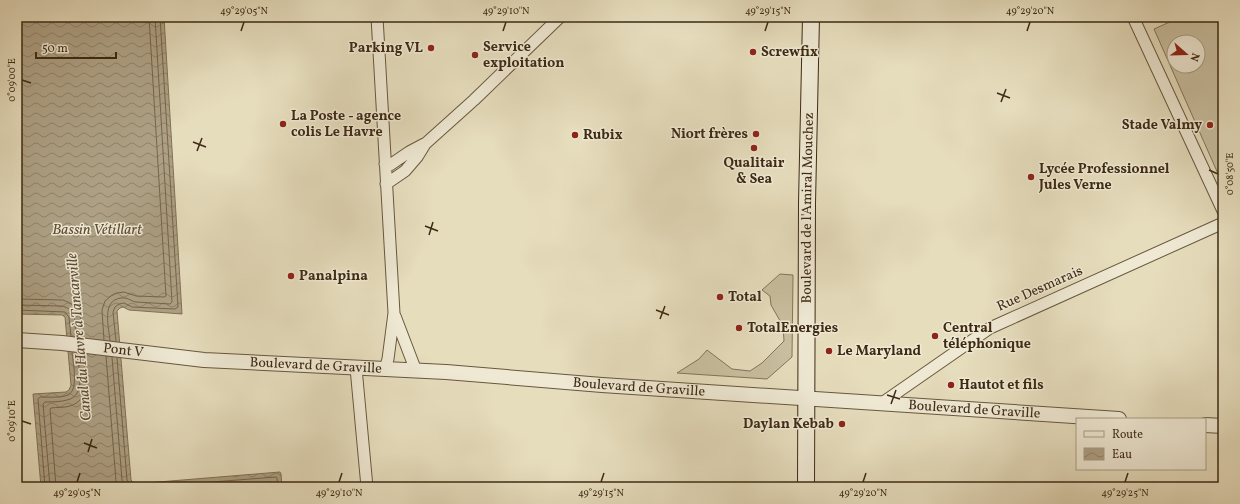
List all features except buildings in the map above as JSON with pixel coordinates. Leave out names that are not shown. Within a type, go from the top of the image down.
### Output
[{"type":"main road","name":"Boulevard de l'Amiral Mouchez","points":[[806,487],[811,17]]},
{"type":"street","points":[[376,17],[394,313],[388,359],[384,369]]},
{"type":"street","points":[[385,164],[390,165],[409,152],[425,144],[474,100],[560,17]]},
{"type":"street","points":[[1134,17],[1223,211]]},
{"type":"street","points":[[386,184],[405,171],[417,157],[425,144]]},
{"type":"street","name":"Rue Desmarais","points":[[882,403],[990,328],[1223,223]]},
{"type":"street","points":[[394,313],[416,371]]},
{"type":"street","name":"Pont V","points":[[17,340],[160,355]]},
{"type":"street","name":"Boulevard de Graville","points":[[160,355],[204,360],[416,371],[806,399],[1104,418]]},
{"type":"street","points":[[356,368],[367,487]]},
{"type":"street","points":[[1206,425],[1223,426]]},
{"type":"shaded area","name":"Stade Valmy","points":[[1181,17],[1223,17],[1223,185],[1174,74],[1206,74],[1206,34],[1166,34],[1166,56],[1154,29]]},
{"type":"shaded area","points":[[780,274],[793,275],[792,357],[767,379],[677,373],[699,359],[707,350],[732,369],[750,371],[762,363],[784,341],[783,326],[771,305],[770,296],[762,290]]},
{"type":"water","name":"Bassin Vétillart","points":[[17,17],[164,17],[182,314],[129,310],[123,307],[117,311],[131,480],[137,487],[41,487],[33,394],[66,392],[69,390],[71,385],[65,317],[62,315],[17,314]]},
{"type":"water","points":[[280,472],[282,487],[137,487],[144,486],[146,483]]},
{"type":"place","name":"Parking VL","points":[[431,48]]},
{"type":"place","name":"Screwfix","points":[[753,52]]},
{"type":"place","name":"Service exploitation","points":[[475,55]]},
{"type":"place","name":"La Poste - agence colis Le Havre","points":[[283,124]]},
{"type":"place","name":"Stade Valmy","points":[[1210,125]]},
{"type":"place","name":"Niort frères","points":[[756,134]]},
{"type":"place","name":"Rubix","points":[[575,135]]},
{"type":"place","name":"Qualitair & Sea","points":[[754,148]]},
{"type":"place","name":"Lycée Professionnel Jules Verne","points":[[1031,177]]},
{"type":"place","name":"Panalpina","points":[[291,276]]},
{"type":"place","name":"Total","points":[[720,297]]},
{"type":"place","name":"TotalEnergies","points":[[739,328]]},
{"type":"place","name":"Central téléphonique","points":[[935,336]]},
{"type":"place","name":"Le Maryland","points":[[829,351]]},
{"type":"place","name":"Hautot et fils","points":[[951,385]]},
{"type":"place","name":"Daylan Kebab","points":[[842,424]]},
{"type":"water label","name":"Canal du Havre à Tancarville","points":[[80,337]]}]
